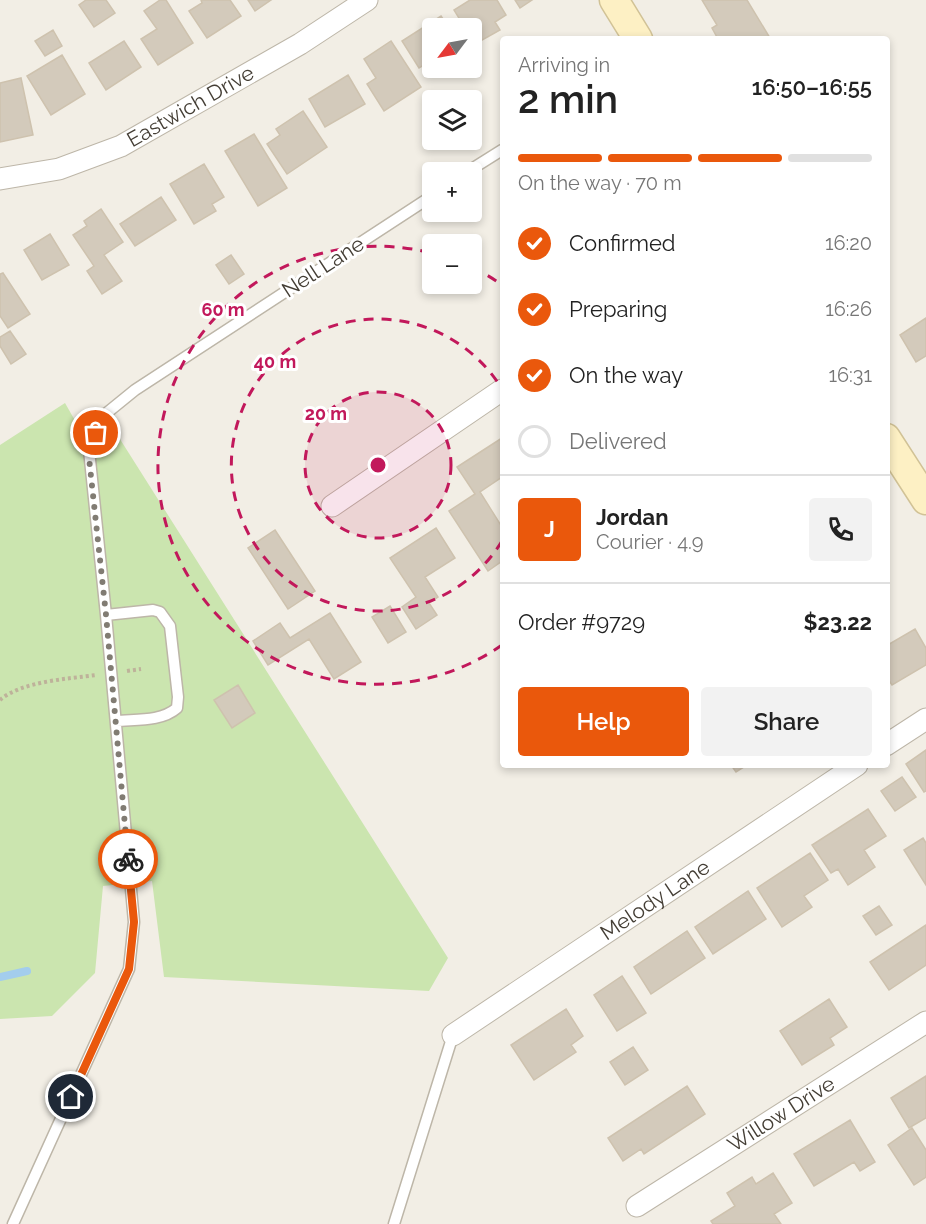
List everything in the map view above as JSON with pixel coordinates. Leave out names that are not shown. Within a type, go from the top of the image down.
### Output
[{"type":"main road","points":[[614,0],[636,36]]},
{"type":"main road","points":[[890,444],[926,500]]},
{"type":"street","name":"Eastwich Drive","points":[[0,179],[58,169],[121,146],[300,44],[367,0]]},
{"type":"street","points":[[332,506],[500,391]]},
{"type":"street","points":[[890,742],[926,719]]},
{"type":"street","name":"Melody Lane","points":[[453,1035],[853,768]]},
{"type":"street","name":"Willow Drive","points":[[637,1206],[926,1022]]},
{"type":"lane","points":[[482,163],[500,151]]},
{"type":"lane","name":"Nell Lane","points":[[13,1224],[129,969],[134,922],[89,450],[103,416],[135,390],[422,203]]},
{"type":"lane","points":[[106,615],[153,610],[160,612],[170,626],[178,697],[177,708],[170,714],[162,717],[116,721]]},
{"type":"lane","points":[[394,1224],[453,1035]]},
{"type":"path","points":[[0,700],[29,687],[141,669]]},
{"type":"green space","points":[[65,403],[77,424],[118,436],[448,958],[429,991],[164,977],[152,881],[103,886],[95,973],[52,1016],[0,1019],[0,445]]},
{"type":"building","points":[[86,0],[106,0],[115,13],[94,27],[79,5]]},
{"type":"building","points":[[160,0],[166,0],[193,43],[158,65],[141,39],[157,29],[144,11]]},
{"type":"building","points":[[201,0],[230,0],[241,16],[207,38],[189,11],[202,3]]},
{"type":"building","points":[[248,0],[271,0],[255,11]]},
{"type":"building","points":[[470,0],[497,0],[506,15],[495,22],[500,30],[482,40],[482,18],[459,18],[454,10]]},
{"type":"building","points":[[515,0],[532,0],[520,8]]},
{"type":"building","points":[[702,0],[747,0],[769,36],[716,36],[712,28],[717,25]]},
{"type":"building","points":[[422,28],[422,66],[419,68],[402,41]]},
{"type":"building","points":[[53,30],[62,46],[45,56],[35,41]]},
{"type":"building","points":[[124,41],[141,67],[106,90],[89,63]]},
{"type":"building","points":[[391,41],[421,87],[384,111],[367,84],[376,78],[364,59]]},
{"type":"building","points":[[62,55],[85,94],[51,115],[27,76]]},
{"type":"building","points":[[348,75],[365,104],[325,127],[309,99]]},
{"type":"building","points":[[21,78],[33,135],[0,142],[0,83]]},
{"type":"building","points":[[303,111],[327,147],[287,174],[267,144],[280,135],[276,129]]},
{"type":"building","points":[[254,134],[287,188],[258,206],[225,151]]},
{"type":"building","points":[[204,164],[224,197],[212,204],[216,211],[194,224],[170,184]]},
{"type":"building","points":[[161,197],[176,220],[135,246],[120,224]]},
{"type":"building","points":[[101,209],[123,242],[104,255],[122,281],[102,294],[87,271],[94,266],[73,235],[87,226],[84,221]]},
{"type":"building","points":[[50,234],[69,265],[42,280],[24,250]]},
{"type":"building","points":[[231,255],[244,274],[229,284],[216,265]]},
{"type":"building","points":[[3,273],[30,314],[8,328],[0,316],[0,274]]},
{"type":"building","points":[[926,318],[926,356],[916,362],[900,335]]},
{"type":"building","points":[[10,331],[26,354],[11,364],[0,346],[0,337]]},
{"type":"building","points":[[500,439],[500,478],[480,492],[500,524],[500,562],[488,571],[449,511],[475,494],[457,467]]},
{"type":"building","points":[[436,528],[455,558],[425,577],[438,597],[429,603],[437,615],[416,629],[402,607],[416,597],[390,558]]},
{"type":"building","points":[[275,530],[315,591],[288,609],[248,548]]},
{"type":"building","points":[[390,606],[406,632],[388,643],[372,617]]},
{"type":"building","points":[[330,613],[361,662],[334,679],[309,639],[268,665],[253,641],[280,623],[290,638]]},
{"type":"building","points":[[915,629],[926,648],[926,665],[892,685],[890,682],[890,644]]},
{"type":"building","points":[[238,685],[255,713],[232,728],[214,700]]},
{"type":"building","points":[[926,750],[926,791],[924,792],[906,764]]},
{"type":"building","points":[[902,777],[916,797],[895,811],[881,791]]},
{"type":"building","points":[[868,809],[886,836],[864,850],[875,867],[848,885],[838,869],[831,873],[812,845]]},
{"type":"building","points":[[923,838],[926,843],[926,885],[904,850]]},
{"type":"building","points":[[810,853],[828,880],[804,896],[812,907],[782,927],[757,888]]},
{"type":"building","points":[[748,891],[766,919],[713,954],[695,927]]},
{"type":"building","points":[[879,906],[892,925],[876,935],[863,916]]},
{"type":"building","points":[[926,925],[926,965],[889,990],[870,962]]},
{"type":"building","points":[[687,931],[705,958],[651,994],[634,967]]},
{"type":"building","points":[[622,976],[646,1013],[617,1031],[594,995]]},
{"type":"building","points":[[829,999],[847,1027],[830,1038],[834,1045],[802,1065],[780,1031]]},
{"type":"building","points":[[566,1009],[583,1036],[571,1045],[576,1052],[534,1080],[511,1045]]},
{"type":"building","points":[[633,1047],[648,1070],[625,1085],[610,1062]]},
{"type":"building","points":[[926,1076],[926,1118],[909,1128],[891,1098]]},
{"type":"building","points":[[687,1086],[705,1114],[644,1154],[641,1149],[623,1161],[608,1138]]},
{"type":"building","points":[[850,1120],[875,1162],[860,1171],[854,1162],[814,1186],[794,1154]]},
{"type":"building","points":[[912,1128],[926,1150],[926,1177],[914,1185],[888,1145]]},
{"type":"building","points":[[773,1173],[792,1203],[774,1214],[781,1224],[713,1224],[711,1221],[735,1206],[727,1193],[752,1177],[756,1184]]},
{"type":"waterway","points":[[0,977],[27,971]]},
{"type":"way so far","points":[[96,433],[89,450],[89,458],[128,859]]},
{"type":"route","points":[[71,1097],[129,969],[134,922],[128,859]]}]
